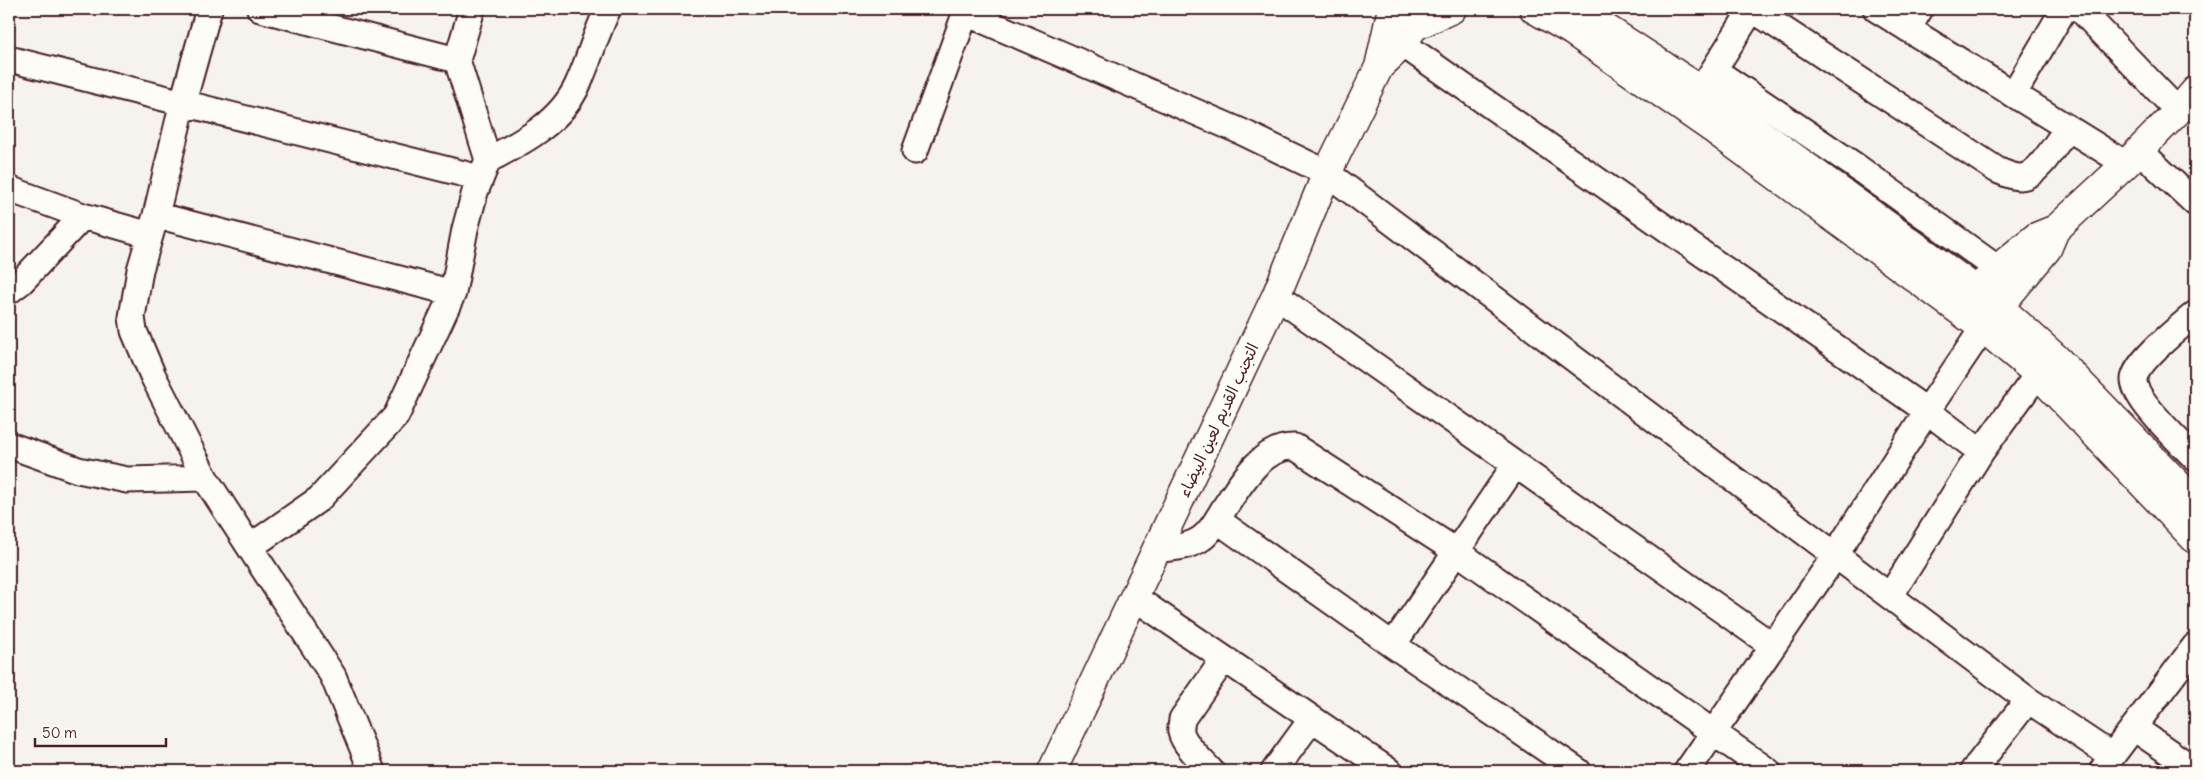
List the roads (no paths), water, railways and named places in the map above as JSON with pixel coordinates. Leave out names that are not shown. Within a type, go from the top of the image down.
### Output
[{"type":"main road","points":[[1400,21],[1452,9]]},
{"type":"main road","points":[[1534,9],[1572,31],[1713,129],[1968,300],[1998,306],[2045,364],[2195,539]]},
{"type":"main road","points":[[1576,9],[1707,80],[1763,119],[1838,190],[1968,300],[1983,328],[2045,364],[2195,502]]},
{"type":"main road","name":"التجنب القديم لعين البيضاء","points":[[1052,771],[1276,296],[1327,173],[1400,21]]},
{"type":"main road","points":[[1968,300],[1998,269],[2036,237],[2056,229],[2132,157],[2187,101]]},
{"type":"main road","points":[[1983,328],[1998,306],[2047,249],[2056,229]]},
{"type":"street","points":[[209,9],[183,102],[136,290],[132,317],[134,331],[153,376],[205,478],[332,676],[372,771]]},
{"type":"street","points":[[260,9],[457,60]]},
{"type":"street","points":[[250,547],[320,499],[396,416],[453,293],[465,229],[484,169],[457,60],[472,9]]},
{"type":"street","points":[[9,60],[183,102],[484,169],[555,118],[578,86],[595,34],[608,9]]},
{"type":"street","points":[[1707,80],[1752,9],[1997,170],[2012,176],[2019,177],[2034,172],[2067,128]]},
{"type":"street","points":[[1876,9],[1914,19],[2013,94],[2067,128],[2132,157],[2195,203]]},
{"type":"street","points":[[2013,94],[2064,9]]},
{"type":"street","points":[[2080,9],[2187,101]]},
{"type":"street","points":[[915,151],[967,11],[1242,132],[1327,173],[2028,700],[2107,764],[2195,646]]},
{"type":"street","points":[[1400,21],[1981,452]]},
{"type":"street","points":[[1763,119],[1854,165],[1998,269]]},
{"type":"street","points":[[1838,190],[1854,165]]},
{"type":"street","points":[[9,189],[83,216],[153,225],[453,293]]},
{"type":"street","points":[[9,292],[21,282],[83,216]]},
{"type":"street","points":[[1276,296],[1773,646]]},
{"type":"street","points":[[2195,314],[2148,356],[2136,372],[2134,380],[2143,402],[2195,458]]},
{"type":"street","points":[[1687,771],[1835,555],[1927,411],[1983,328]]},
{"type":"street","points":[[1890,596],[1981,452],[2045,364]]},
{"type":"street","points":[[9,445],[78,470],[127,480],[205,478]]},
{"type":"street","points":[[1158,549],[1181,547],[1203,538],[1255,466],[1274,450],[1286,446],[1295,446],[1456,551],[1768,771]]},
{"type":"street","points":[[1393,645],[1516,465]]},
{"type":"street","points":[[1217,520],[1393,645],[1578,771]]},
{"type":"street","points":[[1135,598],[1389,771]]},
{"type":"street","points":[[1211,771],[1188,744],[1181,733],[1181,727],[1182,719],[1224,659]]},
{"type":"street","points":[[1973,771],[2028,700]]},
{"type":"street","points":[[1274,771],[1312,718]]},
{"type":"street","points":[[2134,728],[2195,770]]}]
